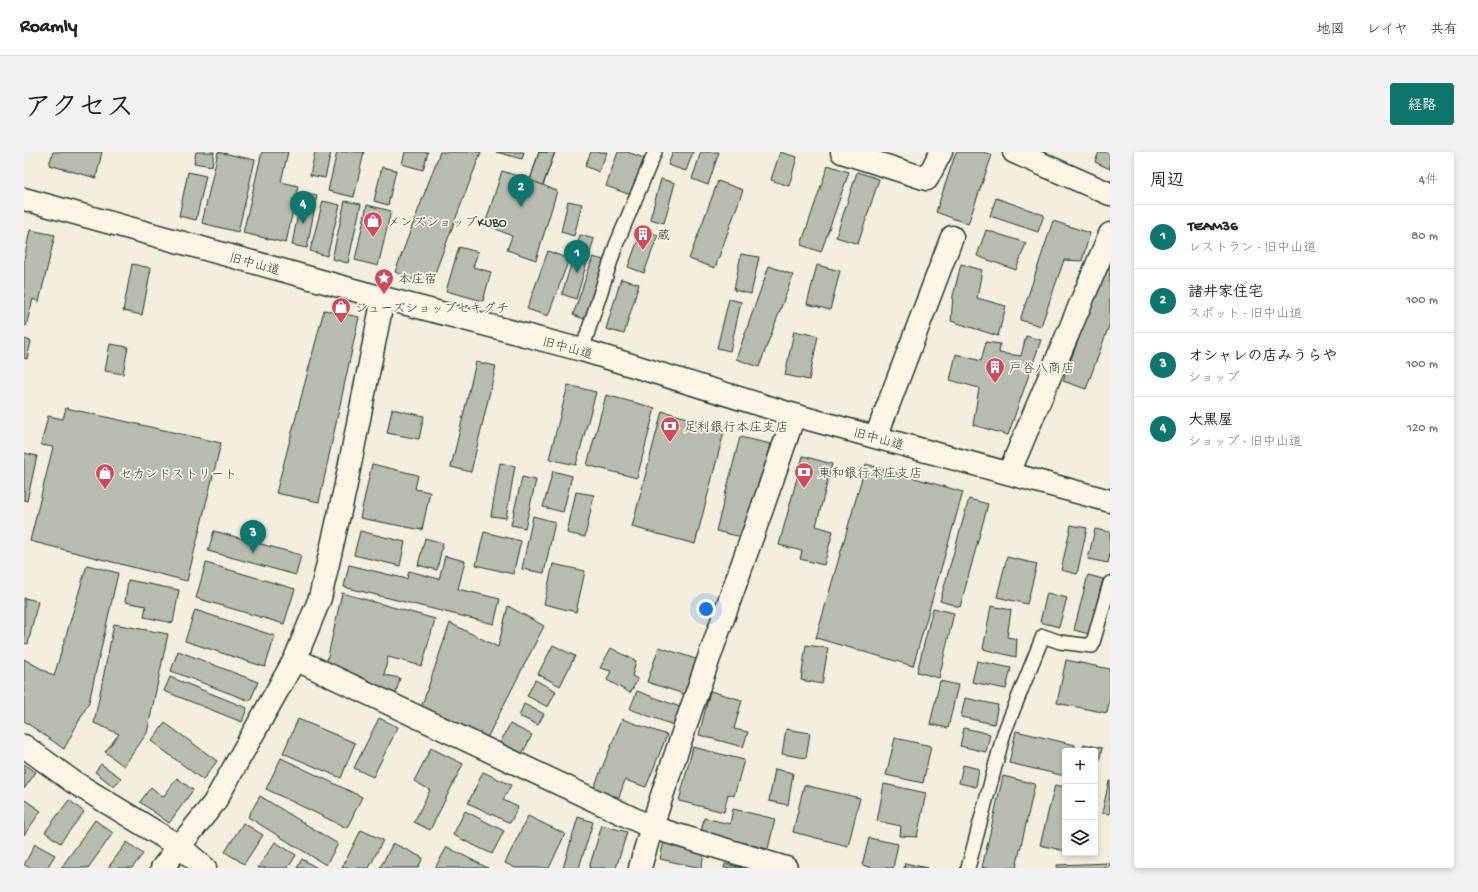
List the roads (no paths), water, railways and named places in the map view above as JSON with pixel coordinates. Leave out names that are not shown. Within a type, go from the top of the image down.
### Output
[{"type":"street","points":[[842,152],[927,179],[941,152]]},
{"type":"street","points":[[1014,152],[1110,194]]},
{"type":"street","name":"旧中山道","points":[[24,199],[383,298],[582,350],[794,415],[1110,501]]},
{"type":"street","points":[[1009,473],[1110,234]]},
{"type":"street","points":[[876,437],[952,237]]},
{"type":"street","points":[[162,868],[214,803],[295,659],[320,598],[346,489],[383,298]]},
{"type":"street","points":[[640,868],[651,827],[794,415]]},
{"type":"street","points":[[295,659],[651,827],[786,868]]},
{"type":"street","points":[[24,746],[72,781],[180,847],[206,868]]},
{"type":"lane","points":[[582,350],[616,245],[655,152]]},
{"type":"lane","points":[[968,868],[1004,733],[1043,636],[1060,642],[1092,646],[1110,583]]},
{"type":"place","name":"諸井家住宅","points":[[521,207]]},
{"type":"place","name":"大黒屋","points":[[303,224]]},
{"type":"place","name":"メンズショップKUBO","points":[[373,238]]},
{"type":"place","name":"蔵","points":[[643,251]]},
{"type":"place","name":"TEAM36","points":[[577,273]]},
{"type":"place","name":"本庄宿","points":[[384,295]]},
{"type":"place","name":"シューズショップセキグチ","points":[[341,324]]},
{"type":"place","name":"戸谷八商店","points":[[995,384]]},
{"type":"place","name":"足利銀行本庄支店","points":[[670,443]]},
{"type":"place","name":"東和銀行本庄支店","points":[[804,489]]},
{"type":"place","name":"セカンドストリート","points":[[105,490]]},
{"type":"place","name":"オシャレの店みうらや","points":[[253,553]]}]
